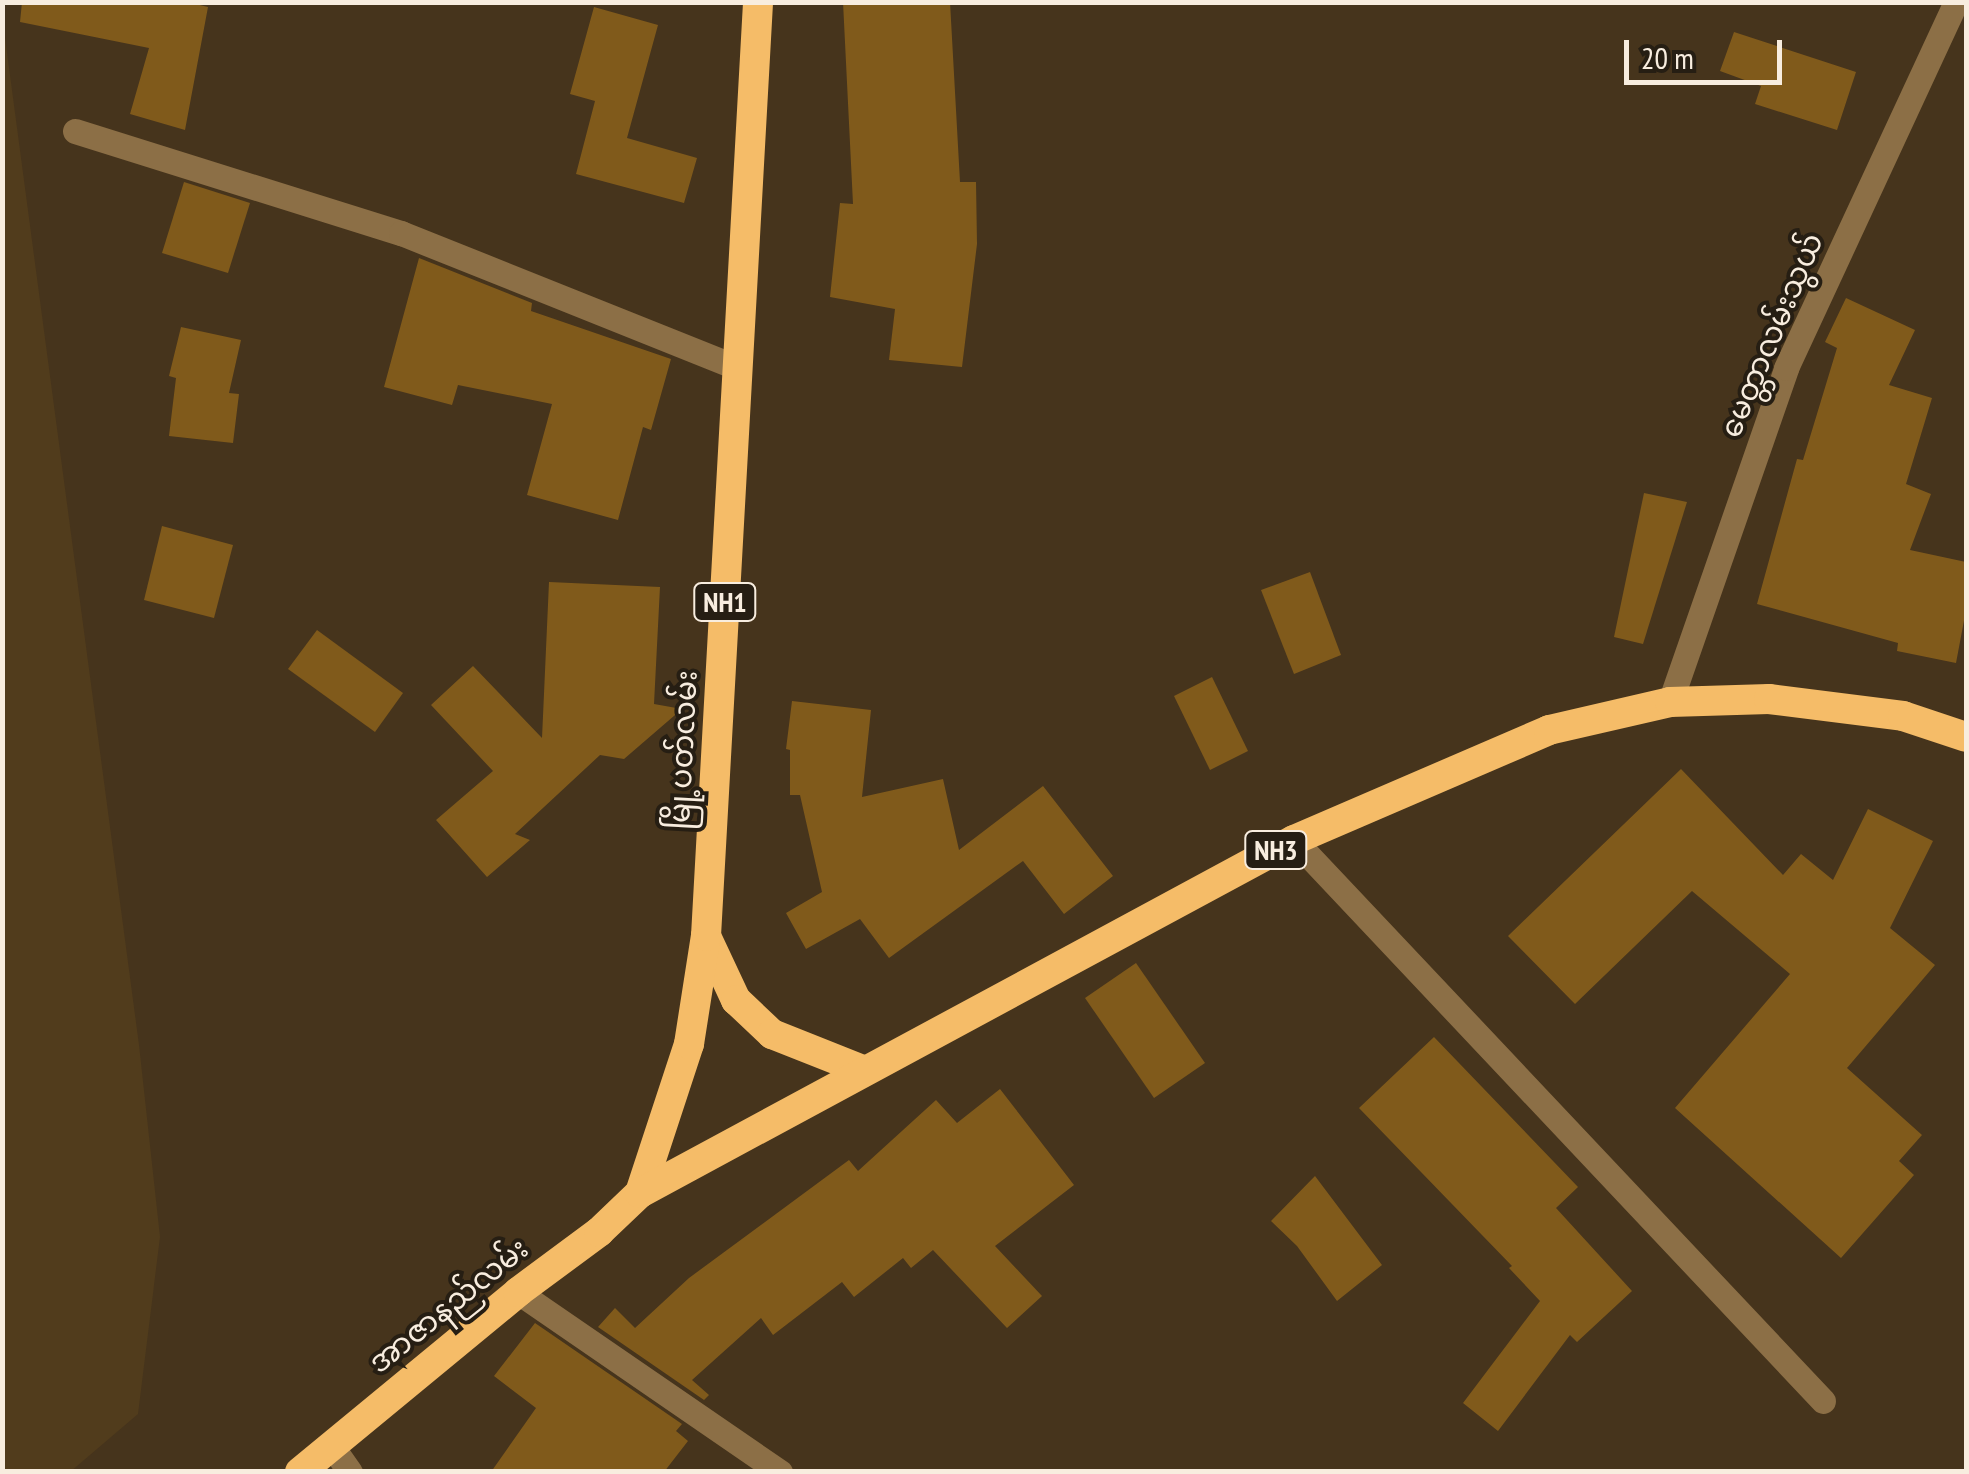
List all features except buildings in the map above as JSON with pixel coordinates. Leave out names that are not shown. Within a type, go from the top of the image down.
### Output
[{"type":"highway","name":"မြို့ပတ်လမ်း","points":[[640,1193],[689,1044],[706,936],[758,2]]},
{"type":"highway","name":"NH3","points":[[640,1193],[1294,840],[1548,730],[1670,702],[1788,701],[1903,716],[1966,737]]},
{"type":"highway","points":[[706,936],[736,1000],[772,1034],[863,1070]]},
{"type":"highway","name":"အာဇာနည်လမ်း","points":[[300,1472],[518,1292],[599,1232],[640,1193]]},
{"type":"street","name":"မေတ္တာလမ်းသွယ်","points":[[1670,702],[1786,368],[1956,2]]},
{"type":"street","points":[[74,131],[400,232],[738,368]]},
{"type":"street","points":[[1294,840],[1823,1402]]},
{"type":"street","points":[[518,1292],[780,1472]]},
{"type":"street","points":[[331,1445],[350,1472]]},
{"type":"shaded area","points":[[2,15],[139,1045],[160,1237],[138,1414],[70,1472],[2,1471]]}]
